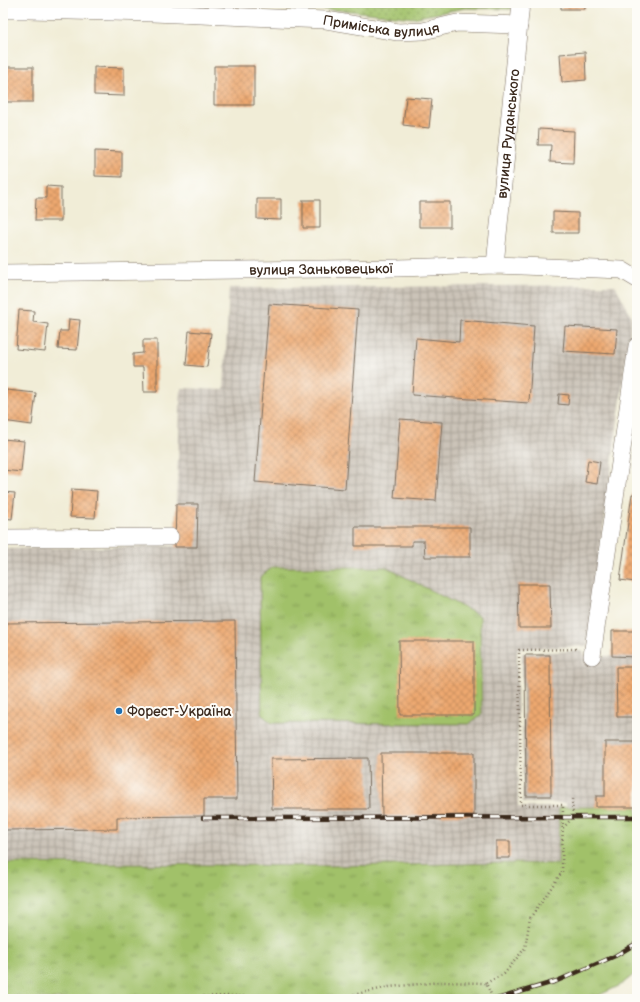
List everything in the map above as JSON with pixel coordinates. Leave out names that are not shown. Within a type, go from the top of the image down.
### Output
[{"type":"street","name":"вулиця Руданського","points":[[495,265],[521,3]]},
{"type":"street","name":"Приміська вулиця","points":[[3,10],[152,13],[326,20],[398,32],[423,31],[457,23],[519,25]]},
{"type":"street","name":"вулиця Заньковецької","points":[[3,273],[398,268],[495,265],[622,270],[637,279]]},
{"type":"street","points":[[593,652],[637,346]]},
{"type":"street","points":[[3,538],[170,538]]},
{"type":"path","points":[[334,999],[389,987],[440,982],[486,983],[504,974],[525,948],[530,918],[562,872],[563,805],[520,805],[519,650],[593,652]]},
{"type":"path","points":[[562,828],[573,817],[572,797]]},
{"type":"path","points":[[486,983],[493,999]]},
{"type":"path","points":[[63,999],[233,996],[326,999]]},
{"type":"shaded area","points":[[615,285],[632,317],[587,646],[517,649],[518,807],[559,807],[558,864],[518,863],[330,866],[3,863],[3,549],[175,546],[181,388],[224,390],[229,288]]},
{"type":"shaded area","points":[[612,631],[637,631],[637,807],[566,807],[566,803],[523,803],[522,653],[582,651],[586,656],[612,656]]},
{"type":"green space","points":[[194,3],[511,3],[511,9],[465,8],[413,18],[349,11]]},
{"type":"green space","points":[[273,567],[386,567],[480,616],[482,714],[469,724],[272,723],[262,715],[260,577]]},
{"type":"green space","points":[[559,807],[637,807],[637,972],[621,985],[591,999],[3,999],[3,863],[330,866],[518,863],[558,864]]},
{"type":"building","points":[[561,3],[585,3],[585,9],[561,9]]},
{"type":"building","points":[[585,52],[586,80],[562,82],[560,54]]},
{"type":"building","points":[[214,66],[254,66],[254,105],[214,105]]},
{"type":"building","points":[[6,67],[33,67],[33,102],[6,102]]},
{"type":"building","points":[[94,67],[124,68],[124,96],[94,95]]},
{"type":"building","points":[[406,97],[432,99],[429,128],[403,125]]},
{"type":"building","points":[[539,129],[574,131],[573,163],[550,162],[551,145],[538,145]]},
{"type":"building","points":[[95,151],[122,152],[122,177],[95,176]]},
{"type":"building","points":[[46,186],[61,187],[61,221],[35,221],[36,198],[46,198]]},
{"type":"building","points":[[257,199],[281,199],[281,220],[257,219]]},
{"type":"building","points":[[303,200],[320,200],[320,228],[303,228]]},
{"type":"building","points":[[419,202],[450,202],[450,227],[419,227]]},
{"type":"building","points":[[553,212],[578,213],[578,233],[553,233]]},
{"type":"building","points":[[269,304],[358,310],[345,489],[255,482]]},
{"type":"building","points":[[19,310],[34,311],[33,322],[48,324],[45,352],[16,349]]},
{"type":"building","points":[[69,319],[80,320],[77,350],[58,349],[60,331],[68,331]]},
{"type":"building","points":[[460,320],[534,326],[529,403],[412,395],[416,338],[459,342]]},
{"type":"building","points":[[565,326],[617,329],[615,354],[563,351]]},
{"type":"building","points":[[189,331],[211,333],[207,367],[186,365]]},
{"type":"building","points":[[143,340],[157,340],[157,392],[144,392],[143,367],[133,367],[133,354],[143,353]]},
{"type":"building","points":[[6,390],[36,393],[32,425],[3,421]]},
{"type":"building","points":[[559,394],[569,395],[568,405],[558,404]]},
{"type":"building","points":[[400,419],[442,422],[436,501],[394,498]]},
{"type":"building","points":[[3,439],[24,441],[21,472],[3,470]]},
{"type":"building","points":[[588,460],[600,462],[597,484],[585,482]]},
{"type":"building","points":[[72,489],[97,491],[95,518],[70,517]]},
{"type":"building","points":[[3,492],[15,493],[12,519],[3,518]]},
{"type":"building","points":[[632,494],[637,494],[637,569],[635,582],[620,580]]},
{"type":"building","points":[[176,504],[198,504],[197,547],[175,547]]},
{"type":"building","points":[[355,527],[470,527],[470,557],[425,557],[424,541],[412,541],[412,546],[355,546]]},
{"type":"building","points":[[518,584],[550,584],[551,628],[519,628]]},
{"type":"building","name":"Форест-Україна","points":[[235,621],[237,799],[204,799],[204,816],[117,817],[117,829],[3,830],[3,623]]},
{"type":"building","points":[[612,631],[637,631],[637,657],[612,656]]},
{"type":"building","points":[[399,641],[474,641],[474,715],[400,715]]},
{"type":"building","points":[[525,655],[550,655],[551,796],[526,796]]},
{"type":"building","points":[[616,667],[637,667],[637,717],[617,717]]},
{"type":"building","points":[[605,742],[637,742],[637,807],[596,807],[596,796],[605,796]]},
{"type":"building","points":[[381,753],[474,753],[474,815],[382,816]]},
{"type":"building","points":[[368,758],[369,809],[272,809],[271,759]]},
{"type":"building","points":[[496,841],[510,841],[510,858],[496,858]]},
{"type":"railway","points":[[203,818],[637,817]]},
{"type":"railway","points":[[497,999],[557,981],[615,956],[637,943]]},
{"type":"place","name":"Форест-Україна","points":[[119,711]]}]
